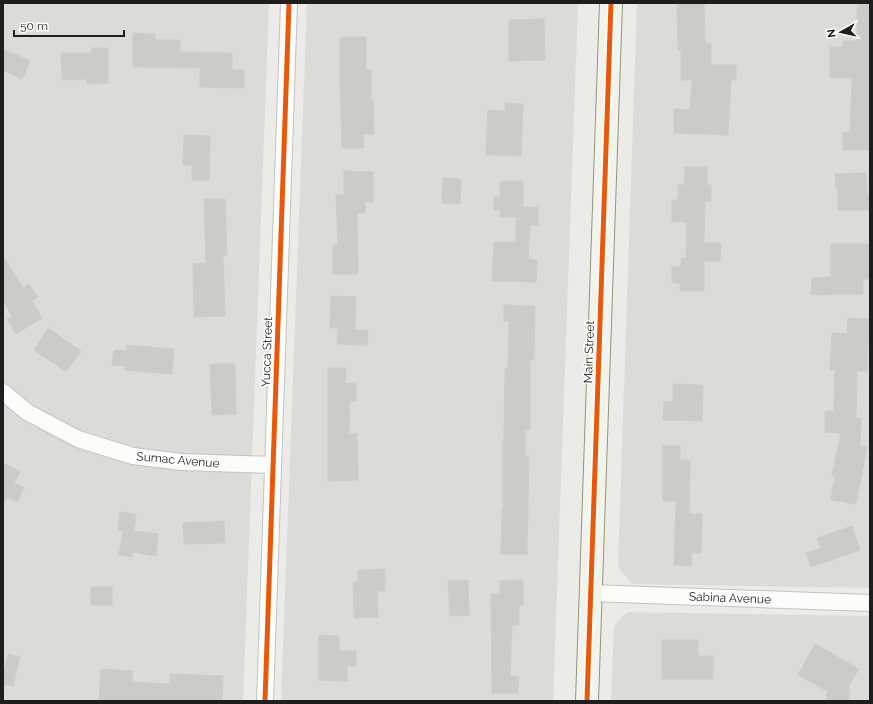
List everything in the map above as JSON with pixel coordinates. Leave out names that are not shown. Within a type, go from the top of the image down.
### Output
[{"type":"main road","name":"Main Street","points":[[587,701],[611,3]]},
{"type":"street","name":"Yucca Street","points":[[265,701],[289,3]]},
{"type":"street","name":"Sumac Avenue","points":[[3,392],[27,412],[78,439],[133,456],[182,462],[273,465]]},
{"type":"street","name":"Sabina Avenue","points":[[591,593],[870,604]]},
{"type":"shaded area","points":[[3,3],[269,3],[243,701],[3,701]]},
{"type":"shaded area","points":[[307,3],[578,3],[553,701],[281,701]]},
{"type":"shaded area","points":[[637,3],[870,3],[870,588],[632,584],[618,567]]},
{"type":"shaded area","points":[[627,612],[870,616],[870,701],[611,701],[614,626]]},
{"type":"building","points":[[677,3],[704,3],[705,43],[711,43],[711,65],[736,65],[736,80],[731,80],[728,135],[674,133],[674,109],[690,110],[692,80],[681,80],[681,50],[678,50]]},
{"type":"building","points":[[857,3],[870,3],[870,150],[843,150],[843,132],[850,132],[852,78],[830,78],[830,47],[843,47],[843,41],[857,41]]},
{"type":"building","points":[[544,19],[545,60],[509,61],[509,20]]},
{"type":"building","points":[[133,33],[155,34],[155,40],[180,40],[180,52],[232,53],[232,70],[244,70],[244,88],[200,87],[200,68],[133,67]]},
{"type":"building","points":[[340,37],[366,37],[366,70],[371,70],[371,99],[373,99],[374,134],[363,134],[364,148],[342,148]]},
{"type":"building","points":[[91,48],[108,48],[108,83],[87,84],[87,79],[62,80],[61,53],[91,53]]},
{"type":"building","points":[[3,49],[30,61],[22,79],[3,70]]},
{"type":"building","points":[[505,103],[523,104],[521,156],[486,155],[488,110],[505,111]]},
{"type":"building","points":[[184,135],[210,136],[209,180],[192,180],[192,165],[183,165]]},
{"type":"building","points":[[685,167],[707,167],[707,185],[711,185],[711,201],[705,201],[704,243],[721,243],[720,261],[704,261],[704,291],[680,291],[680,283],[672,283],[672,267],[681,267],[681,258],[686,258],[687,222],[672,222],[672,200],[678,200],[678,185],[684,185]]},
{"type":"building","points":[[344,171],[373,172],[373,202],[365,202],[365,213],[357,213],[358,274],[333,274],[333,245],[338,245],[336,195],[344,195]]},
{"type":"building","points":[[866,173],[867,194],[870,194],[870,210],[838,210],[838,189],[836,189],[835,174]]},
{"type":"building","points":[[443,178],[461,179],[460,204],[442,203]]},
{"type":"building","points":[[500,181],[523,181],[523,208],[538,207],[538,225],[530,225],[528,259],[537,260],[536,282],[492,281],[494,242],[516,242],[516,217],[500,217],[500,209],[494,210],[494,197],[500,197]]},
{"type":"building","points":[[204,199],[225,199],[227,255],[223,255],[225,316],[194,317],[193,264],[206,263]]},
{"type":"building","points":[[831,244],[870,244],[870,279],[863,279],[863,294],[811,295],[812,278],[831,277]]},
{"type":"building","points":[[3,256],[23,288],[29,284],[38,297],[32,301],[42,318],[16,334],[7,319],[12,316],[3,301]]},
{"type":"building","points":[[331,296],[356,297],[355,330],[368,330],[367,345],[337,344],[338,328],[330,328]]},
{"type":"building","points":[[504,305],[535,306],[534,360],[530,360],[530,430],[525,430],[525,456],[529,456],[527,554],[501,554],[505,368],[508,368],[509,321],[504,321]]},
{"type":"building","points":[[848,318],[869,319],[867,371],[857,371],[856,418],[861,418],[860,446],[867,447],[856,504],[831,500],[835,476],[832,476],[841,433],[825,432],[825,411],[834,411],[835,370],[830,370],[832,333],[847,334]]},
{"type":"building","points":[[48,328],[81,351],[66,372],[34,350]]},
{"type":"building","points":[[127,345],[174,349],[172,374],[125,370],[125,366],[112,365],[114,350],[127,351]]},
{"type":"building","points":[[210,364],[235,364],[236,414],[212,415]]},
{"type":"building","points":[[328,368],[346,368],[345,383],[356,384],[356,401],[350,401],[349,434],[357,433],[358,480],[328,481]]},
{"type":"building","points":[[673,384],[703,385],[702,421],[663,420],[664,401],[673,402]]},
{"type":"building","points":[[663,446],[680,446],[680,460],[690,460],[689,514],[702,514],[701,553],[692,552],[691,566],[674,565],[676,501],[663,501]]},
{"type":"building","points":[[3,463],[20,472],[14,483],[24,488],[17,502],[7,497],[3,504]]},
{"type":"building","points":[[120,512],[136,514],[134,531],[158,534],[156,556],[133,552],[132,557],[119,555],[123,531],[118,530]]},
{"type":"building","points":[[224,521],[225,543],[184,544],[183,523]]},
{"type":"building","points":[[852,526],[860,550],[811,567],[806,553],[821,548],[817,538]]},
{"type":"building","points":[[385,569],[385,591],[377,591],[378,617],[354,618],[353,582],[358,582],[358,570]]},
{"type":"building","points":[[468,580],[469,615],[450,616],[448,581]]},
{"type":"building","points":[[523,580],[523,605],[519,605],[519,625],[512,625],[510,676],[519,677],[518,693],[492,693],[491,594],[500,594],[500,581]]},
{"type":"building","points":[[91,587],[112,587],[112,605],[91,605]]},
{"type":"building","points":[[319,635],[339,636],[339,651],[356,651],[356,666],[347,666],[347,681],[319,680]]},
{"type":"building","points":[[662,640],[698,640],[698,656],[713,656],[713,679],[662,679]]},
{"type":"building","points":[[815,644],[859,669],[849,685],[849,701],[827,701],[827,691],[798,675]]},
{"type":"building","points":[[8,654],[20,657],[13,686],[3,684],[3,666],[5,667]]},
{"type":"building","points":[[101,669],[133,671],[132,682],[170,684],[170,674],[223,676],[222,701],[99,701]]},
{"type":"cycle path","points":[[265,701],[289,3]]},
{"type":"cycle path","points":[[587,701],[611,3]]}]
